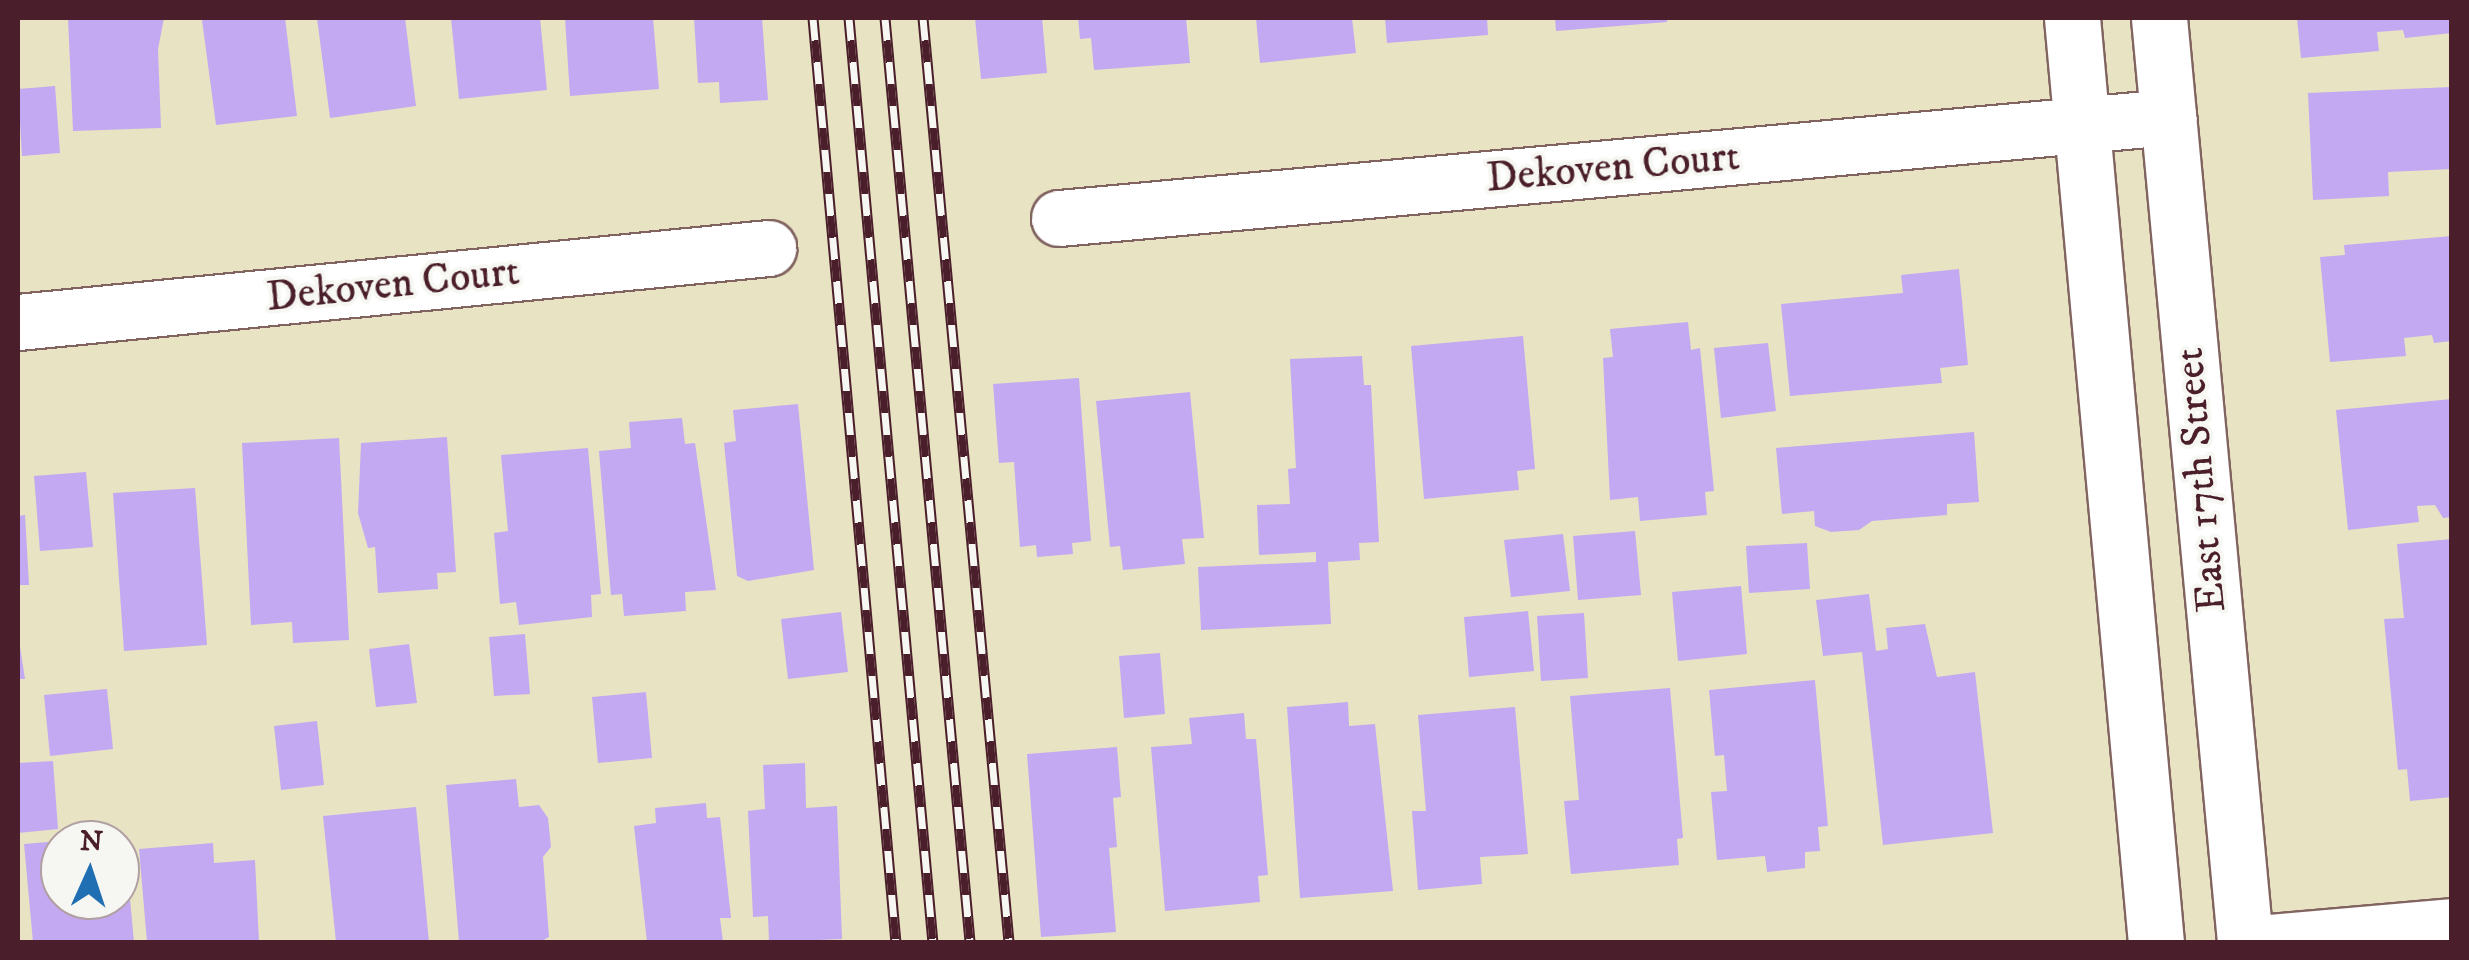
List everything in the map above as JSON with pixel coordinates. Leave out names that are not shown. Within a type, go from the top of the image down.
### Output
[{"type":"street","name":"East 17th Street","points":[[2072,18],[2156,942]]},
{"type":"street","name":"East 17th Street","points":[[2159,18],[2245,942]]},
{"type":"street","name":"Dekoven Court","points":[[1059,218],[2168,117]]},
{"type":"street","name":"Dekoven Court","points":[[18,322],[768,248]]},
{"type":"street","points":[[2269,942],[2452,926]]},
{"type":"building","points":[[68,18],[164,18],[158,49],[161,128],[73,131]]},
{"type":"building","points":[[285,18],[297,116],[216,125],[202,20]]},
{"type":"building","points":[[317,18],[405,18],[416,106],[330,118]]},
{"type":"building","points":[[451,18],[540,18],[547,90],[459,99]]},
{"type":"building","points":[[565,18],[653,18],[659,89],[570,96]]},
{"type":"building","points":[[694,18],[762,18],[768,100],[720,103],[719,82],[698,83]]},
{"type":"building","points":[[975,18],[1042,18],[1047,73],[981,79]]},
{"type":"building","points":[[1078,18],[1186,18],[1190,63],[1094,70],[1091,38],[1080,39]]},
{"type":"building","points":[[1256,18],[1352,18],[1356,53],[1260,63]]},
{"type":"building","points":[[1385,18],[1487,18],[1488,35],[1387,43]]},
{"type":"building","points":[[1555,18],[1667,18],[1667,22],[1556,31]]},
{"type":"building","points":[[2297,18],[2452,18],[2452,33],[2405,38],[2403,30],[2377,32],[2379,51],[2301,58]]},
{"type":"building","points":[[55,86],[60,153],[22,156],[18,89]]},
{"type":"building","points":[[2452,87],[2452,169],[2388,172],[2389,196],[2313,200],[2308,93]]},
{"type":"building","points":[[2452,236],[2452,341],[2434,343],[2432,335],[2404,338],[2406,356],[2330,362],[2320,257],[2345,255],[2344,245]]},
{"type":"building","points":[[1959,269],[1968,365],[1940,368],[1942,383],[1790,396],[1781,304],[1903,293],[1901,275]]},
{"type":"building","points":[[1688,322],[1691,350],[1700,348],[1714,491],[1705,492],[1707,515],[1640,521],[1638,497],[1610,500],[1603,358],[1613,357],[1610,329]]},
{"type":"building","points":[[1523,336],[1535,469],[1517,471],[1519,490],[1424,499],[1411,346]]},
{"type":"building","points":[[1768,343],[1776,411],[1721,418],[1714,348]]},
{"type":"building","points":[[1362,356],[1364,385],[1371,385],[1379,542],[1359,543],[1360,560],[1328,562],[1331,624],[1201,630],[1198,567],[1316,562],[1316,552],[1259,555],[1257,505],[1290,504],[1288,469],[1296,468],[1290,359]]},
{"type":"building","points":[[1079,378],[1091,541],[1072,543],[1073,554],[1037,557],[1036,545],[1020,547],[1014,462],[999,463],[993,384]]},
{"type":"building","points":[[1190,392],[1204,538],[1182,539],[1185,564],[1123,570],[1120,546],[1110,547],[1096,401]]},
{"type":"building","points":[[2452,399],[2452,517],[2443,518],[2435,505],[2417,506],[2419,522],[2348,530],[2336,410]]},
{"type":"building","points":[[798,404],[814,570],[748,581],[737,576],[724,443],[736,441],[733,410]]},
{"type":"building","points":[[682,418],[685,444],[695,443],[716,590],[685,592],[686,611],[624,616],[622,594],[611,595],[599,451],[631,448],[629,422]]},
{"type":"building","points":[[1974,432],[1979,502],[1947,504],[1947,515],[1872,521],[1859,530],[1831,532],[1815,526],[1814,511],[1782,514],[1776,448]]},
{"type":"building","points":[[447,437],[456,572],[437,573],[438,589],[378,593],[375,547],[368,548],[358,513],[361,443]]},
{"type":"building","points":[[339,438],[349,640],[293,643],[292,622],[251,625],[242,443]]},
{"type":"building","points":[[588,448],[601,594],[591,595],[592,617],[519,625],[516,602],[500,604],[494,533],[508,531],[501,455]]},
{"type":"building","points":[[86,472],[93,547],[40,551],[34,476]]},
{"type":"building","points":[[195,488],[207,645],[124,651],[113,493]]},
{"type":"building","points":[[25,515],[29,585],[18,585],[18,516]]},
{"type":"building","points":[[1635,531],[1641,595],[1578,600],[1573,536]]},
{"type":"building","points":[[1563,534],[1570,591],[1511,597],[1504,540]]},
{"type":"building","points":[[2452,539],[2452,797],[2410,801],[2407,769],[2398,770],[2384,619],[2404,618],[2397,544]]},
{"type":"building","points":[[1807,543],[1810,589],[1749,593],[1746,546]]},
{"type":"building","points":[[1741,586],[1747,654],[1678,661],[1672,592]]},
{"type":"building","points":[[1869,594],[1876,651],[1888,649],[1886,628],[1925,624],[1937,677],[1975,672],[1993,833],[1883,845],[1862,652],[1823,656],[1816,600]]},
{"type":"building","points":[[1528,611],[1534,671],[1469,677],[1464,617]]},
{"type":"building","points":[[841,612],[848,672],[788,679],[781,619]]},
{"type":"building","points":[[1584,613],[1588,678],[1541,681],[1537,616]]},
{"type":"building","points":[[18,634],[25,679],[18,679]]},
{"type":"building","points":[[525,634],[530,694],[494,696],[489,637]]},
{"type":"building","points":[[409,644],[417,703],[376,707],[369,649]]},
{"type":"building","points":[[1160,653],[1165,714],[1124,718],[1119,656]]},
{"type":"building","points":[[1815,680],[1828,826],[1818,827],[1820,851],[1805,852],[1805,868],[1767,872],[1765,856],[1717,860],[1711,792],[1727,791],[1724,755],[1715,756],[1709,690]]},
{"type":"building","points":[[1670,688],[1683,838],[1677,839],[1679,865],[1571,874],[1564,801],[1579,800],[1570,696]]},
{"type":"building","points":[[107,689],[113,749],[50,756],[44,695]]},
{"type":"building","points":[[646,692],[652,758],[598,763],[592,697]]},
{"type":"building","points":[[1348,702],[1349,726],[1375,724],[1393,891],[1300,898],[1287,707]]},
{"type":"building","points":[[1515,707],[1528,854],[1480,857],[1482,884],[1418,890],[1412,811],[1426,811],[1418,715]]},
{"type":"building","points":[[1244,713],[1246,739],[1256,739],[1268,875],[1258,876],[1260,902],[1165,911],[1151,747],[1192,744],[1189,718]]},
{"type":"building","points":[[317,721],[324,785],[281,790],[274,726]]},
{"type":"building","points":[[1117,747],[1121,797],[1113,798],[1117,847],[1109,848],[1116,932],[1041,937],[1027,754]]},
{"type":"building","points":[[53,761],[57,820],[40,820],[40,831],[18,833],[18,763]]},
{"type":"building","points":[[805,763],[806,808],[837,806],[842,939],[769,942],[768,916],[753,917],[748,811],[765,809],[763,765]]},
{"type":"building","points":[[516,779],[519,807],[539,805],[548,818],[551,847],[543,857],[549,937],[540,942],[459,942],[446,785]]},
{"type":"building","points":[[706,803],[707,818],[720,817],[731,918],[720,918],[723,942],[647,942],[634,826],[656,823],[655,808]]},
{"type":"building","points":[[416,807],[429,942],[336,942],[323,816]]},
{"type":"building","points":[[40,843],[40,920],[132,920],[134,942],[33,942],[24,844]]},
{"type":"building","points":[[213,843],[214,863],[255,860],[259,942],[147,942],[140,849]]},
{"type":"railway","points":[[813,18],[896,942]]},
{"type":"railway","points":[[849,18],[933,942]]},
{"type":"railway","points":[[885,18],[970,942]]},
{"type":"railway","points":[[923,18],[1009,942]]}]
